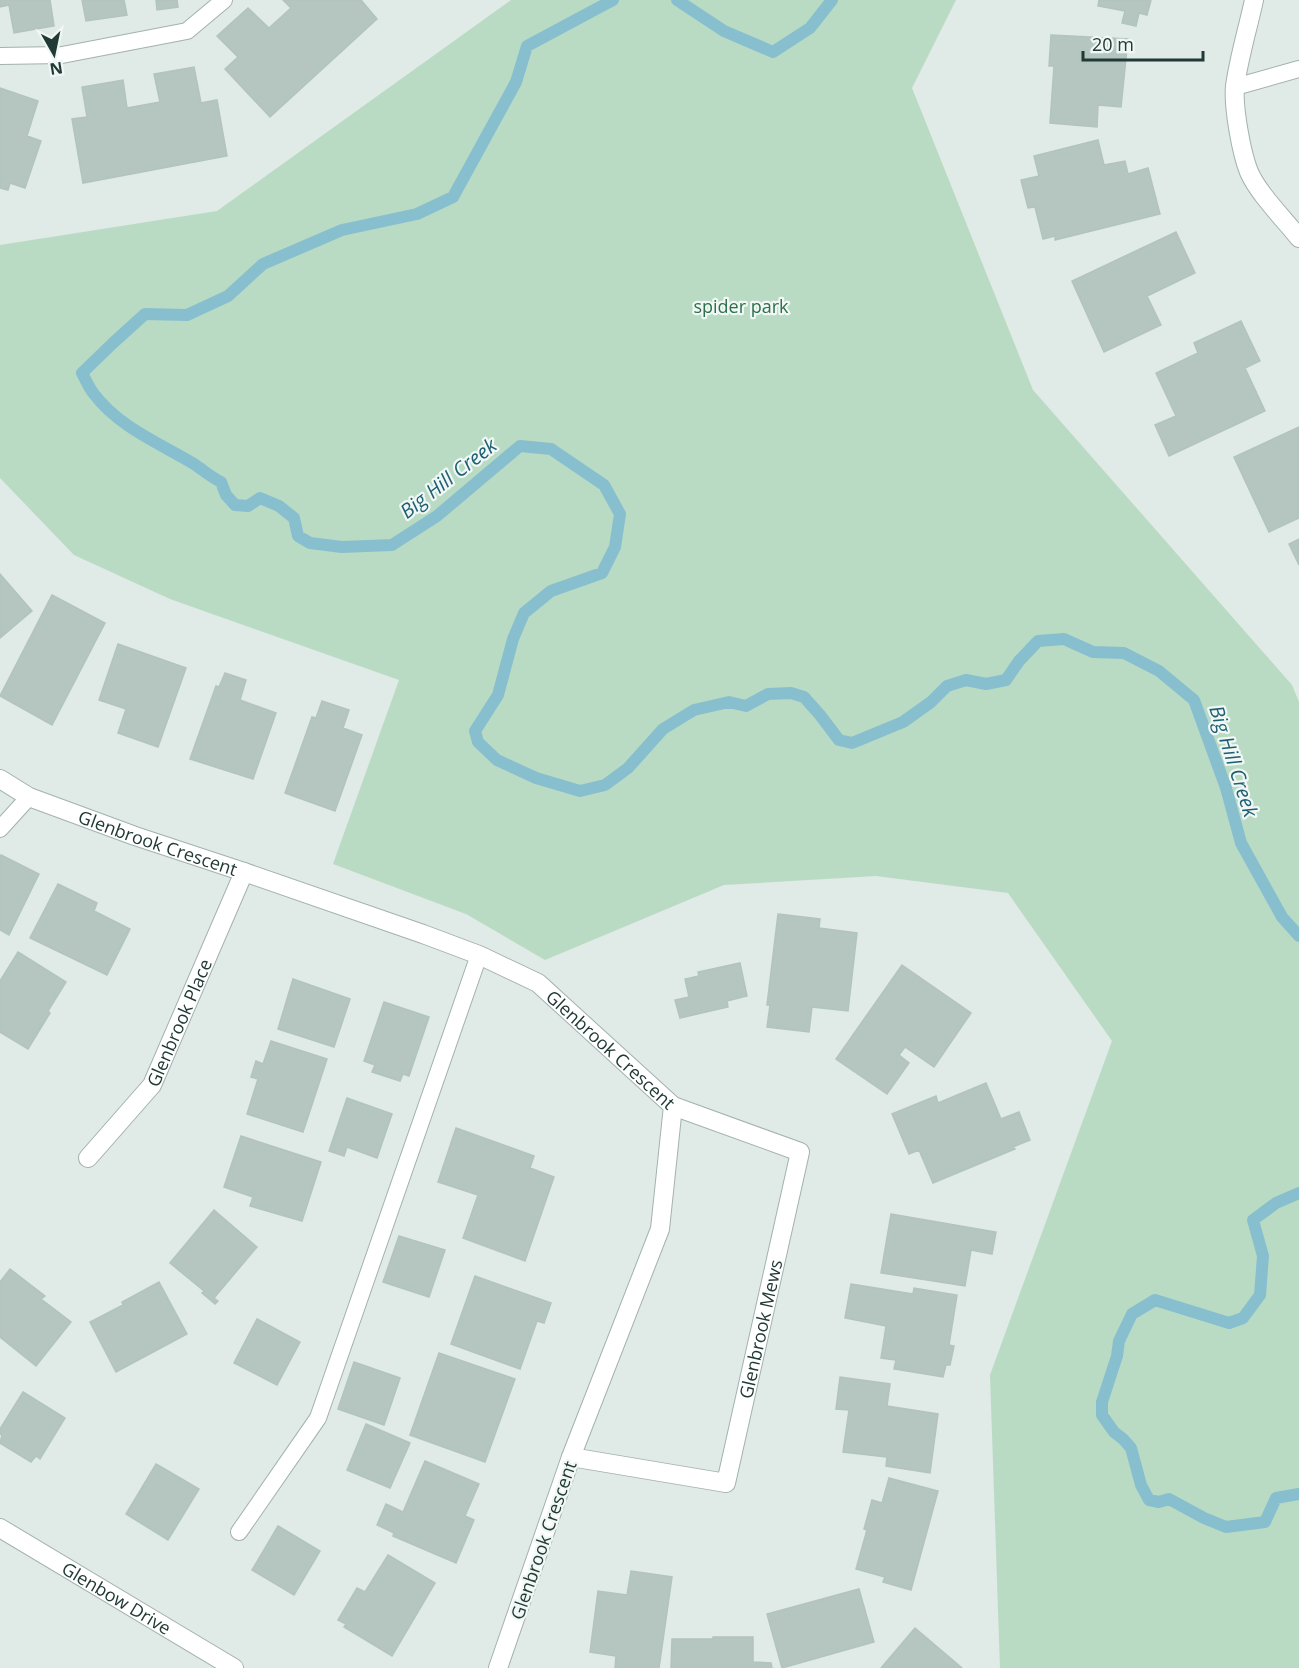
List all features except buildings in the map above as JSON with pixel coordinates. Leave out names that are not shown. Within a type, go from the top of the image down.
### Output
[{"type":"street","points":[[1254,0],[1235,87],[1242,150],[1250,173],[1299,238]]},
{"type":"street","name":"Glenbrook Crescent","points":[[0,779],[29,797],[480,955],[538,983],[673,1106],[660,1228],[571,1457],[498,1668]]},
{"type":"street","name":"Glenbrook Place","points":[[88,1158],[152,1085],[244,872]]},
{"type":"street","name":"Glenbrook Mews","points":[[571,1457],[726,1483],[800,1152],[673,1106]]},
{"type":"street","name":"Glenbow Drive","points":[[0,1528],[234,1668]]},
{"type":"lane","points":[[0,56],[62,55],[186,31],[224,0]]},
{"type":"lane","points":[[1235,87],[1299,69]]},
{"type":"lane","points":[[0,830],[29,797]]},
{"type":"lane","points":[[239,1532],[318,1418],[480,955]]},
{"type":"green space","name":"spider park","points":[[511,0],[956,0],[912,88],[1033,390],[1292,685],[1299,702],[1299,1668],[1000,1668],[990,1375],[1112,1041],[1008,893],[876,876],[724,885],[545,960],[466,914],[333,864],[399,680],[170,599],[74,555],[0,478],[0,245],[217,211]]},
{"type":"waterway","name":"Big Hill Creek","points":[[613,0],[527,46],[516,82],[453,197],[417,214],[342,230],[263,264],[228,296],[187,315],[145,314],[82,373],[92,392],[104,406],[127,425],[221,482],[226,495],[235,505],[248,506],[260,498],[279,506],[294,518],[298,536],[310,543],[342,547],[392,545],[437,516],[520,446],[551,449],[604,485],[620,514],[615,547],[602,573],[551,591],[524,613],[513,639],[498,695],[475,731],[478,742],[497,760],[536,778],[580,791],[605,785],[628,768],[663,729],[694,710],[729,702],[746,706],[768,694],[791,693],[804,697],[839,740],[852,743],[903,722],[931,702],[947,686],[966,680],[986,684],[1006,680],[1019,661],[1038,641],[1064,639],[1093,652],[1124,653],[1159,671],[1194,700],[1226,788],[1241,843],[1282,917],[1299,936]]},
{"type":"waterway","name":"Big Hill Creek","points":[[677,0],[724,31],[773,52],[810,28],[832,0]]},
{"type":"waterway","name":"Big Hill Creek","points":[[1299,1193],[1276,1203],[1253,1220],[1263,1256],[1260,1295],[1243,1318],[1229,1323],[1155,1300],[1132,1314],[1119,1341],[1117,1356],[1102,1402],[1102,1415],[1114,1432],[1131,1448],[1141,1485],[1149,1500],[1159,1502],[1169,1499],[1226,1527],[1265,1522],[1276,1498],[1299,1494]]}]
